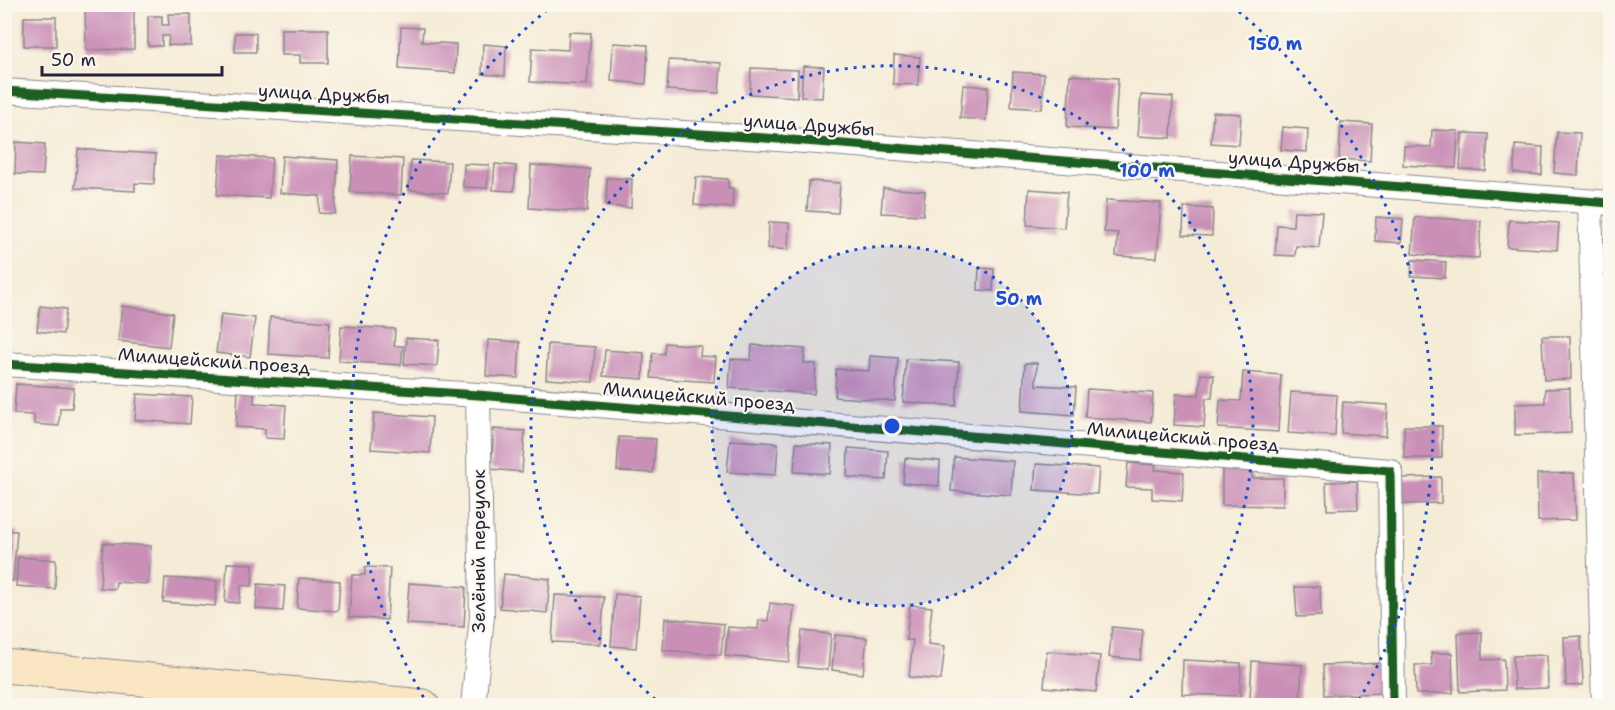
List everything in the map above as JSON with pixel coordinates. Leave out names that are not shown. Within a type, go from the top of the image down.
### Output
[{"type":"main road","points":[[4,666],[423,705]]},
{"type":"street","name":"улица Дружбы","points":[[4,91],[765,138],[1600,203]]},
{"type":"street","points":[[1600,203],[1604,705]]},
{"type":"street","name":"Милицейский проезд","points":[[4,364],[478,395],[1390,471],[1393,705]]},
{"type":"street","name":"Зелёный переулок","points":[[473,705],[482,616],[478,395]]},
{"type":"building","points":[[85,4],[134,4],[134,49],[86,50]]},
{"type":"building","points":[[360,4],[395,4],[395,7],[361,7]]},
{"type":"building","points":[[168,14],[191,14],[191,46],[168,45],[169,36],[162,36],[162,46],[148,46],[148,16],[162,16],[162,25],[169,25]]},
{"type":"building","points":[[24,17],[56,17],[56,46],[24,46]]},
{"type":"building","points":[[401,27],[423,28],[422,42],[456,44],[455,73],[399,69]]},
{"type":"building","points":[[281,29],[328,29],[328,63],[300,63],[300,55],[281,55]]},
{"type":"building","points":[[569,32],[591,33],[587,85],[530,82],[532,48],[568,50]]},
{"type":"building","points":[[235,33],[256,33],[256,52],[235,52]]},
{"type":"building","points":[[613,43],[648,45],[646,84],[611,81]]},
{"type":"building","points":[[483,44],[506,46],[505,76],[482,74]]},
{"type":"building","points":[[894,55],[920,57],[918,85],[893,84]]},
{"type":"building","points":[[669,60],[721,63],[719,93],[667,90]]},
{"type":"building","points":[[803,66],[824,67],[822,98],[801,97]]},
{"type":"building","points":[[751,68],[798,70],[797,97],[750,94]]},
{"type":"building","points":[[1013,72],[1044,74],[1042,109],[1011,107]]},
{"type":"building","points":[[1070,75],[1118,78],[1115,130],[1067,127]]},
{"type":"building","points":[[963,85],[988,87],[986,120],[960,118]]},
{"type":"building","points":[[1141,95],[1173,97],[1171,138],[1138,136]]},
{"type":"building","points":[[1213,112],[1241,114],[1239,145],[1211,143]]},
{"type":"building","points":[[1341,122],[1372,124],[1370,161],[1339,159]]},
{"type":"building","points":[[1283,127],[1308,129],[1307,152],[1281,150]]},
{"type":"building","points":[[1432,130],[1458,131],[1456,168],[1403,165],[1404,146],[1431,147]]},
{"type":"building","points":[[1557,132],[1580,133],[1578,175],[1554,173]]},
{"type":"building","points":[[1462,133],[1488,134],[1486,171],[1460,169]]},
{"type":"building","points":[[16,142],[45,144],[43,175],[15,174]]},
{"type":"building","points":[[1515,145],[1543,147],[1542,175],[1514,173]]},
{"type":"building","points":[[78,149],[156,154],[154,184],[135,183],[135,191],[75,188]]},
{"type":"building","points":[[220,155],[272,158],[269,198],[217,195]]},
{"type":"building","points":[[282,156],[338,160],[335,214],[319,213],[320,196],[280,193]]},
{"type":"building","points":[[352,156],[403,159],[401,195],[350,192]]},
{"type":"building","points":[[411,160],[450,162],[448,193],[409,190]]},
{"type":"building","points":[[464,164],[489,165],[487,188],[463,187]]},
{"type":"building","points":[[495,164],[516,166],[514,191],[493,190]]},
{"type":"building","points":[[531,165],[590,169],[587,212],[529,208]]},
{"type":"building","points":[[696,177],[728,179],[728,188],[733,188],[732,208],[694,205]]},
{"type":"building","points":[[607,178],[632,179],[631,208],[606,206]]},
{"type":"building","points":[[809,181],[840,183],[838,213],[807,211]]},
{"type":"building","points":[[883,188],[925,191],[923,215],[881,213]]},
{"type":"building","points":[[1029,189],[1067,192],[1064,228],[1027,225]]},
{"type":"building","points":[[1106,200],[1161,203],[1157,258],[1116,256],[1118,233],[1104,232]]},
{"type":"building","points":[[1184,207],[1213,209],[1212,236],[1183,235]]},
{"type":"building","points":[[1294,211],[1322,212],[1319,248],[1296,246],[1295,256],[1275,255],[1277,225],[1293,226]]},
{"type":"building","points":[[1376,217],[1403,219],[1401,243],[1375,241]]},
{"type":"building","points":[[1415,217],[1481,221],[1479,258],[1412,254]]},
{"type":"building","points":[[1509,220],[1559,223],[1557,250],[1507,247]]},
{"type":"building","points":[[769,222],[789,223],[788,250],[768,248]]},
{"type":"building","points":[[1600,253],[1610,254],[1610,284],[1598,283]]},
{"type":"building","points":[[1412,260],[1446,262],[1445,278],[1411,276]]},
{"type":"building","points":[[979,268],[994,269],[993,291],[978,290]]},
{"type":"building","points":[[40,306],[66,309],[63,334],[37,331]]},
{"type":"building","points":[[122,306],[173,313],[169,347],[118,341]]},
{"type":"building","points":[[221,314],[255,318],[250,357],[216,353]]},
{"type":"building","points":[[270,317],[330,322],[328,358],[268,354]]},
{"type":"building","points":[[341,326],[395,329],[394,346],[403,346],[401,365],[339,361]]},
{"type":"building","points":[[1542,336],[1570,336],[1571,379],[1544,380]]},
{"type":"building","points":[[406,338],[439,340],[437,366],[404,364]]},
{"type":"building","points":[[488,340],[520,342],[518,378],[486,376]]},
{"type":"building","points":[[665,343],[701,346],[700,356],[716,357],[714,382],[651,378],[653,353],[664,354]]},
{"type":"building","points":[[548,344],[595,347],[593,382],[546,379]]},
{"type":"building","points":[[752,345],[805,349],[804,363],[816,364],[814,394],[729,388],[731,359],[751,360]]},
{"type":"building","points":[[605,350],[644,353],[643,379],[603,376]]},
{"type":"building","points":[[870,356],[898,358],[895,401],[835,397],[836,369],[869,371]]},
{"type":"building","points":[[906,359],[959,362],[956,406],[903,402]]},
{"type":"building","points":[[1025,363],[1037,363],[1036,385],[1076,387],[1074,415],[1022,411]]},
{"type":"building","points":[[1243,372],[1281,375],[1278,432],[1218,428],[1220,400],[1241,401]]},
{"type":"building","points":[[1201,374],[1214,375],[1212,398],[1206,398],[1204,427],[1174,425],[1176,394],[1199,395]]},
{"type":"building","points":[[16,384],[74,388],[72,408],[60,408],[59,426],[34,424],[34,415],[14,414]]},
{"type":"building","points":[[1570,388],[1571,433],[1515,435],[1515,404],[1545,403],[1545,389]]},
{"type":"building","points":[[1087,389],[1153,393],[1151,422],[1085,417]]},
{"type":"building","points":[[238,390],[254,391],[254,403],[286,405],[284,439],[265,438],[265,429],[236,427]]},
{"type":"building","points":[[1603,390],[1610,390],[1610,425],[1604,425]]},
{"type":"building","points":[[1291,392],[1337,395],[1335,436],[1288,433]]},
{"type":"building","points":[[137,394],[192,397],[190,424],[135,420]]},
{"type":"building","points":[[1343,402],[1388,405],[1386,436],[1341,433]]},
{"type":"building","points":[[374,413],[432,417],[430,453],[371,449]]},
{"type":"building","points":[[1404,426],[1442,426],[1442,458],[1404,458]]},
{"type":"building","points":[[494,429],[525,431],[522,472],[491,469]]},
{"type":"building","points":[[619,437],[656,439],[653,473],[617,471]]},
{"type":"building","points":[[730,440],[778,443],[776,475],[727,472]]},
{"type":"building","points":[[796,443],[832,445],[830,474],[794,472]]},
{"type":"building","points":[[848,448],[888,451],[886,480],[847,477]]},
{"type":"building","points":[[954,457],[1013,461],[1011,495],[951,491]]},
{"type":"building","points":[[905,458],[940,461],[939,486],[903,483]]},
{"type":"building","points":[[1128,463],[1156,465],[1155,470],[1184,472],[1182,501],[1152,499],[1152,488],[1126,487]]},
{"type":"building","points":[[1036,464],[1099,468],[1097,494],[1034,490]]},
{"type":"building","points":[[1222,468],[1252,468],[1252,478],[1283,478],[1283,506],[1222,505]]},
{"type":"building","points":[[1574,473],[1576,520],[1538,521],[1537,474]]},
{"type":"building","points":[[1441,477],[1441,503],[1403,504],[1402,478]]},
{"type":"building","points":[[1357,481],[1358,509],[1327,510],[1326,482]]},
{"type":"building","points":[[4,530],[17,531],[13,581],[4,580]]},
{"type":"building","points":[[103,543],[151,546],[148,584],[116,582],[115,589],[100,588]]},
{"type":"building","points":[[18,557],[56,560],[55,589],[16,586]]},
{"type":"building","points":[[227,563],[253,564],[252,586],[241,585],[239,603],[225,602]]},
{"type":"building","points":[[365,567],[390,568],[387,620],[349,617],[352,575],[365,575]]},
{"type":"building","points":[[504,574],[550,579],[547,613],[500,608]]},
{"type":"building","points":[[165,578],[217,581],[215,606],[163,602]]},
{"type":"building","points":[[299,578],[340,581],[338,611],[297,608]]},
{"type":"building","points":[[409,583],[466,587],[464,627],[406,624]]},
{"type":"building","points":[[258,584],[285,586],[283,611],[256,609]]},
{"type":"building","points":[[1295,587],[1320,587],[1321,616],[1297,617]]},
{"type":"building","points":[[615,594],[640,596],[636,648],[611,646]]},
{"type":"building","points":[[555,595],[604,597],[601,644],[552,642]]},
{"type":"building","points":[[770,603],[794,606],[789,662],[725,656],[728,627],[758,629],[759,620],[768,621]]},
{"type":"building","points":[[910,605],[932,607],[928,644],[945,646],[941,680],[909,677],[913,640],[906,640]]},
{"type":"building","points":[[665,618],[724,624],[721,655],[663,650]]},
{"type":"building","points":[[1112,627],[1143,630],[1140,660],[1109,657]]},
{"type":"building","points":[[802,631],[831,634],[828,670],[798,667]]},
{"type":"building","points":[[1482,632],[1482,660],[1504,659],[1505,690],[1460,692],[1458,633]]},
{"type":"building","points":[[835,635],[867,638],[863,674],[832,670]]},
{"type":"building","points":[[1581,636],[1583,685],[1566,686],[1564,637]]},
{"type":"building","points":[[1047,651],[1100,656],[1096,692],[1044,687]]},
{"type":"building","points":[[1431,653],[1452,653],[1453,693],[1416,694],[1415,665],[1432,665]]},
{"type":"building","points":[[1547,655],[1548,688],[1514,689],[1513,656]]},
{"type":"building","points":[[1183,660],[1241,663],[1240,696],[1182,694]]},
{"type":"building","points":[[1252,661],[1302,665],[1300,701],[1250,698]]},
{"type":"building","points":[[1388,663],[1389,693],[1324,695],[1323,665]]},
{"type":"cycle path","points":[[4,91],[765,138],[1610,203]]},
{"type":"cycle path","points":[[4,364],[478,395],[1390,471],[1393,706]]}]
